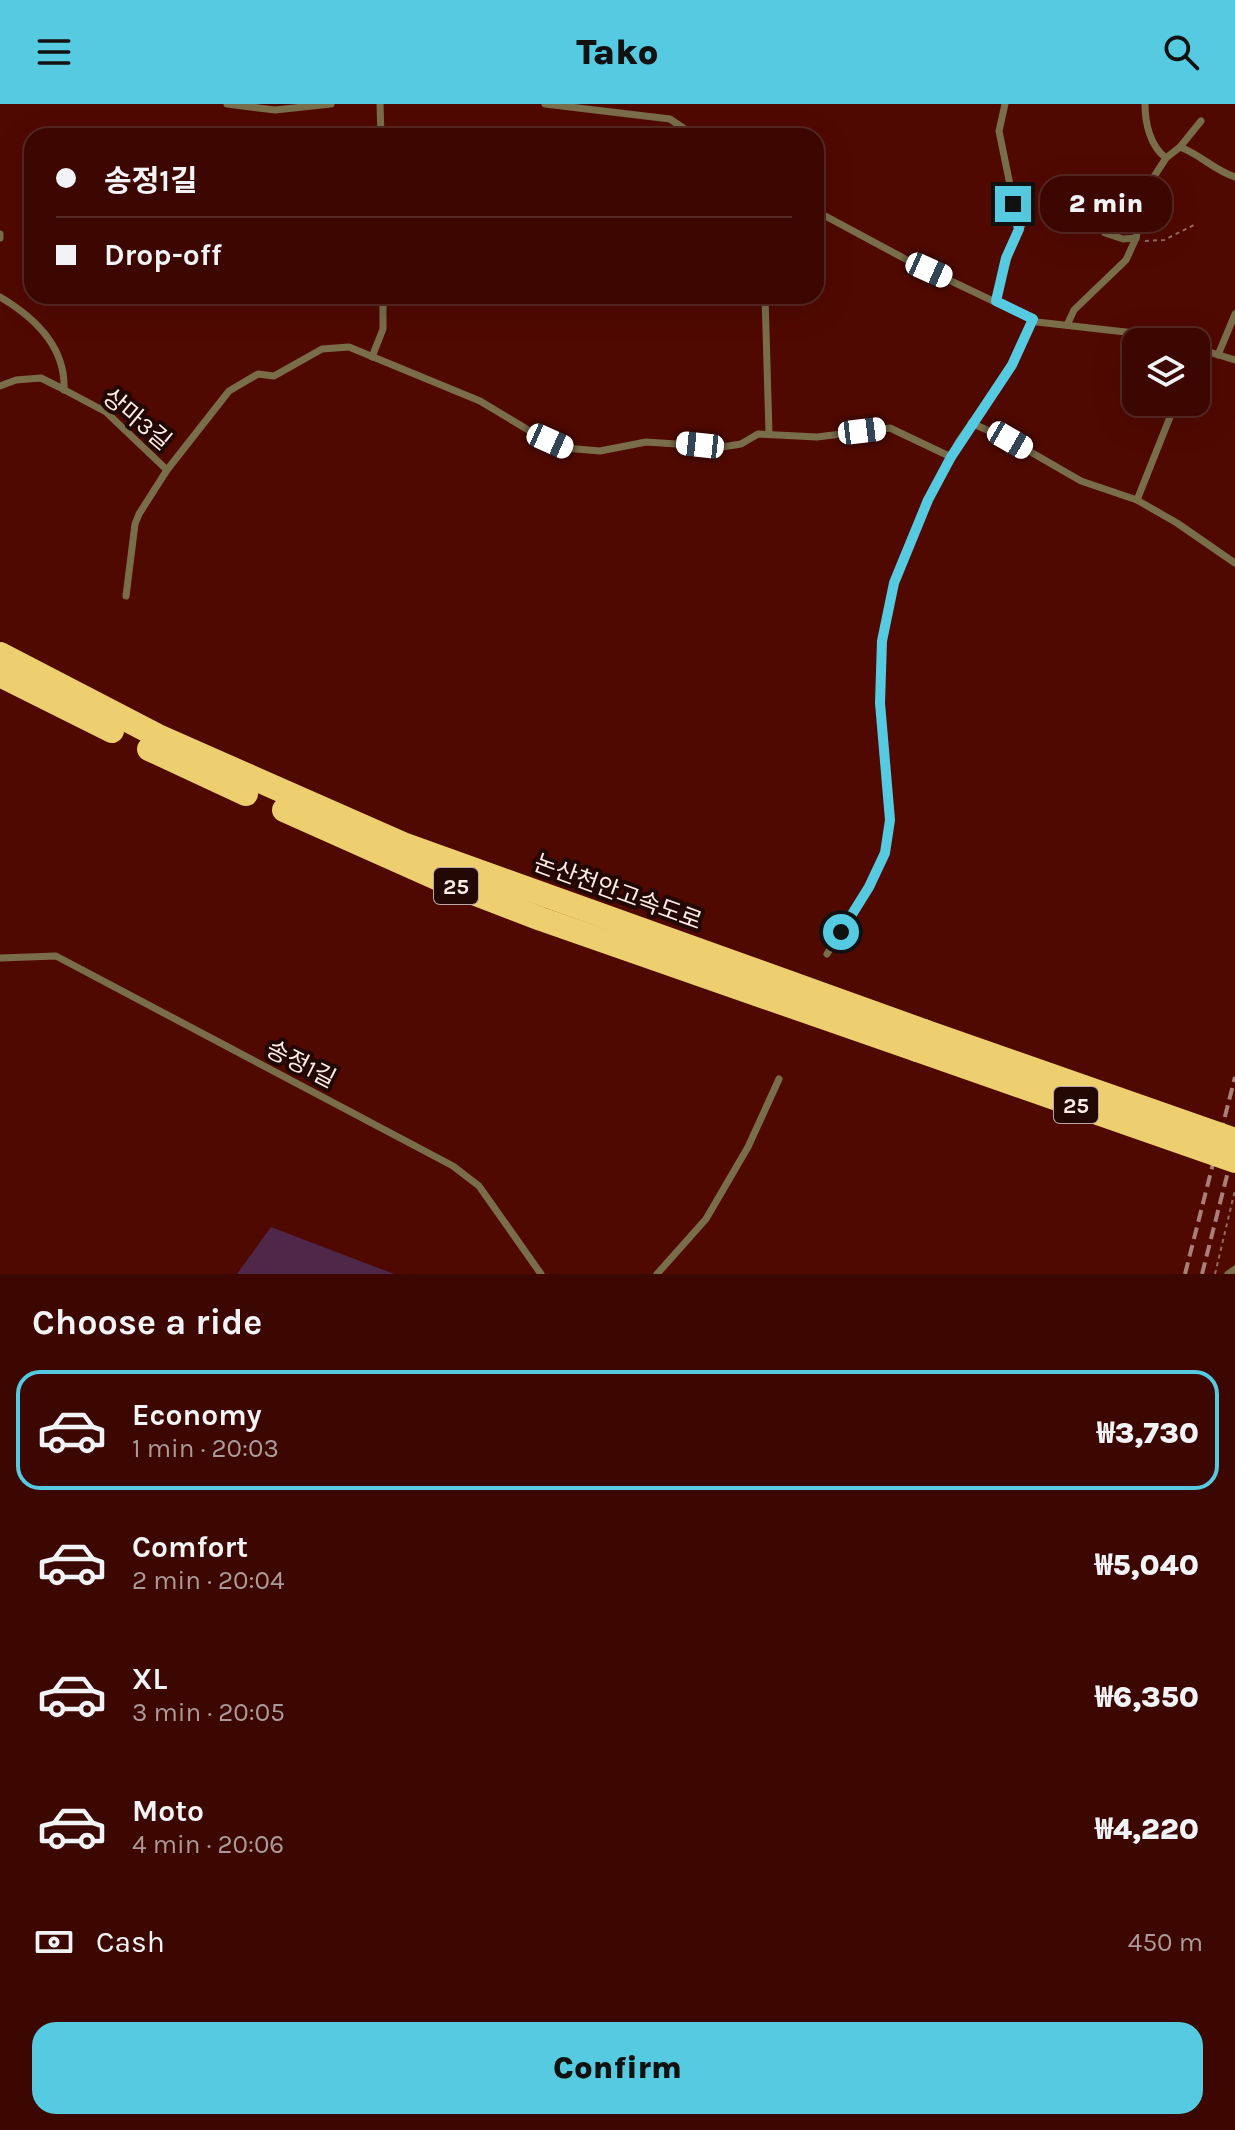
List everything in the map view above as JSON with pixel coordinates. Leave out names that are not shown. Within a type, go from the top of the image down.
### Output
[{"type":"highway","name":"논산천안고속도로","points":[[7,676],[184,767],[476,894],[625,950],[1235,1140]]},
{"type":"highway","name":"논산천안고속도로","points":[[7,676],[158,736],[403,844],[1235,1161]]},
{"type":"lane","points":[[227,104],[275,110],[331,104]]},
{"type":"lane","points":[[380,104],[381,128]]},
{"type":"lane","points":[[545,104],[589,106],[670,119],[683,128]]},
{"type":"lane","points":[[1005,104],[1000,141],[1019,229]]},
{"type":"lane","points":[[1145,104],[1145,118],[1153,141],[1166,158]]},
{"type":"lane","points":[[1067,325],[1074,310],[1126,260],[1136,238],[1146,189],[1166,158],[1180,147],[1201,121]]},
{"type":"lane","points":[[1180,147],[1196,153],[1220,172],[1235,177]]},
{"type":"lane","points":[[996,301],[1006,258],[1030,212]]},
{"type":"lane","points":[[824,215],[909,261],[1033,319],[1122,331]]},
{"type":"lane","points":[[1105,233],[1123,239],[1136,238]]},
{"type":"lane","points":[[0,297],[44,329],[56,350],[65,377],[64,390]]},
{"type":"lane","points":[[372,357],[383,329],[383,304]]},
{"type":"lane","points":[[765,304],[769,433]]},
{"type":"lane","points":[[1218,355],[1235,314]]},
{"type":"lane","points":[[827,954],[869,887],[885,853],[890,820],[880,703],[882,641],[894,583],[928,500],[971,423],[1012,365],[1033,319]]},
{"type":"lane","points":[[167,470],[229,391],[258,374],[274,376],[322,349],[349,347],[480,401],[565,448],[600,451],[646,442],[722,447],[741,444],[758,434],[817,437],[890,428],[951,457]]},
{"type":"lane","points":[[1210,352],[1235,360]]},
{"type":"lane","name":"상마3길","points":[[0,386],[16,380],[41,378],[106,412],[167,470],[135,524],[126,596]]},
{"type":"lane","points":[[1137,500],[1170,416]]},
{"type":"lane","points":[[971,423],[1010,440],[1081,481],[1137,500],[1235,563]]},
{"type":"lane","name":"송정1길","points":[[0,958],[56,956],[453,1166],[479,1186],[541,1274]]},
{"type":"lane","points":[[657,1274],[706,1219],[748,1147],[779,1079]]},
{"type":"lane","points":[[1228,1274],[1235,1269]]},
{"type":"path","points":[[1136,238],[1149,243],[1164,240],[1194,225]]},
{"type":"path","points":[[1215,1274],[1235,1190]]},
{"type":"shaded area","points":[[271,1227],[394,1274],[237,1274]]},
{"type":"railway","points":[[1185,1274],[1235,1077]]},
{"type":"railway","points":[[1202,1274],[1235,1144]]},
{"type":"route","points":[[841,932],[869,887],[885,853],[890,820],[880,703],[882,641],[894,583],[928,500],[959,441],[1012,365],[1033,319],[996,301],[1006,258],[1019,229],[1013,204]]}]
